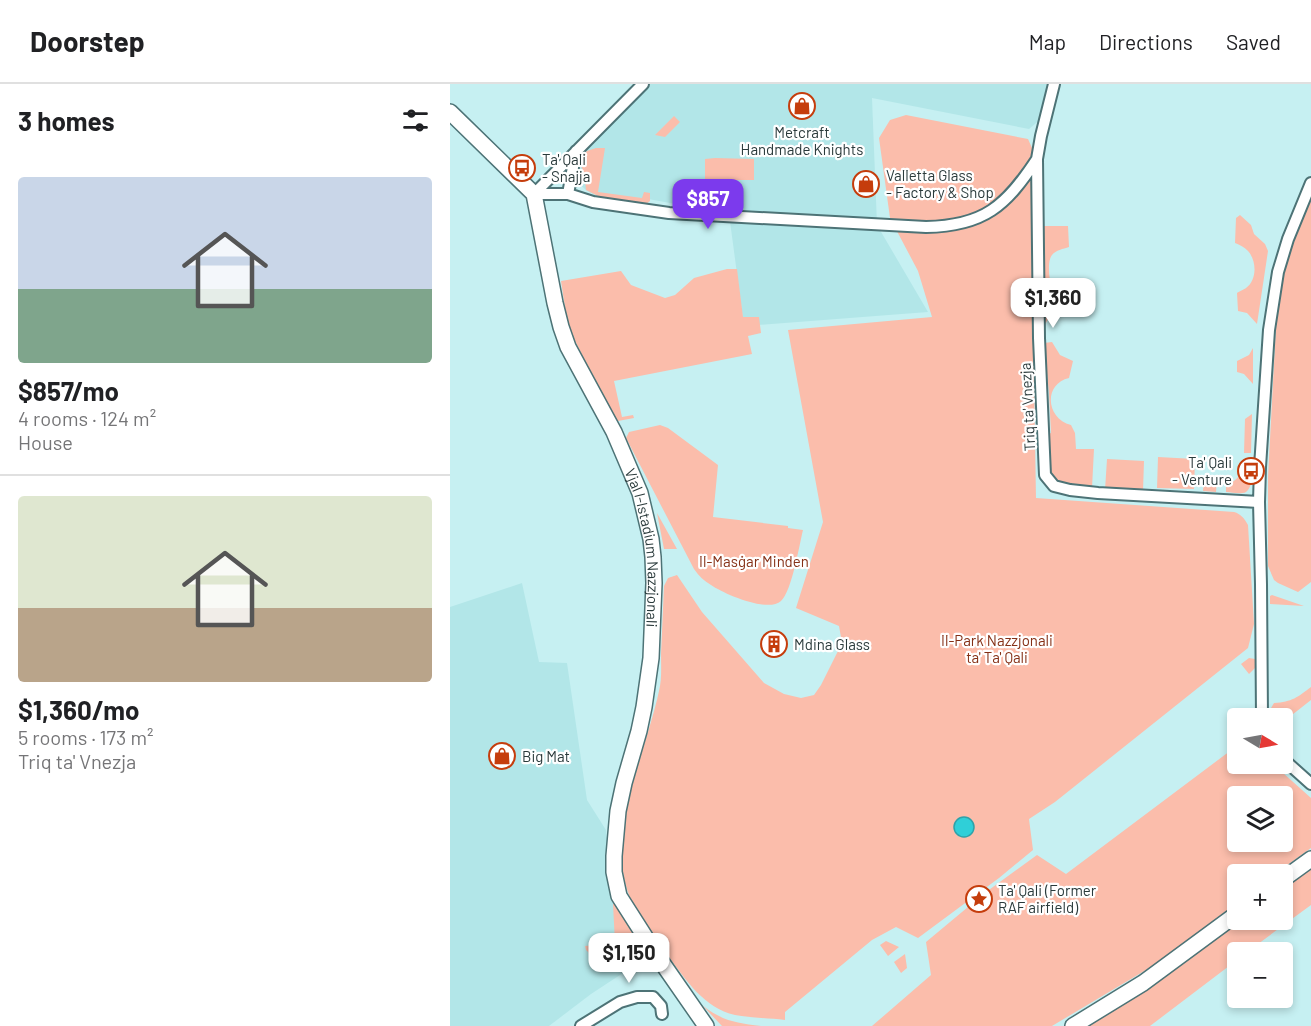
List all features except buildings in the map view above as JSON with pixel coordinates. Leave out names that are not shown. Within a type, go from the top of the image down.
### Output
[{"type":"main road","points":[[450,112],[534,194]]},
{"type":"main road","name":"Vjal l-Istadium Nazzjonali","points":[[534,194],[561,327],[568,347],[614,432],[631,470],[640,493],[651,539],[654,583],[649,675],[639,732],[618,811],[614,872],[619,896],[656,954],[696,1010]]},
{"type":"main road","points":[[1293,872],[1311,859]]},
{"type":"main road","points":[[1073,1026],[1143,982],[1227,921]]},
{"type":"main road","points":[[696,1010],[706,1026]]},
{"type":"main road","points":[[696,1010],[716,1026]]},
{"type":"street","points":[[534,194],[643,84]]},
{"type":"street","name":"Triq ta' Vnezja","points":[[1054,84],[1037,159],[1039,338],[1045,475],[1054,486],[1070,490],[1259,502]]},
{"type":"street","points":[[568,194],[576,151]]},
{"type":"street","points":[[534,194],[568,194],[593,202],[669,213],[946,227],[987,214],[1022,182],[1037,159]]},
{"type":"street","points":[[1262,708],[1259,502],[1272,304],[1278,272],[1288,239],[1311,183]]},
{"type":"street","points":[[1293,768],[1311,784]]},
{"type":"street","points":[[581,1026],[620,1002],[637,997],[653,997],[661,1006],[662,1014]]},
{"type":"shaded area","points":[[649,84],[1049,84],[1042,118],[1029,129],[872,98],[877,225],[928,312],[744,326],[729,214],[643,198],[598,197],[572,177],[577,160]]},
{"type":"shaded area","points":[[522,583],[539,662],[567,663],[587,800],[606,830],[614,897],[649,956],[591,994],[549,1026],[450,1026],[450,607]]},
{"type":"green space","name":"Il-Park Nazzjonali ta' Ta' Qali","points":[[906,115],[1028,139],[1037,159],[1031,198],[1036,498],[1239,514],[1248,525],[1254,624],[1248,648],[1055,802],[1029,819],[1033,850],[999,878],[918,938],[896,927],[872,940],[785,1012],[785,1020],[735,1015],[705,1000],[682,974],[651,934],[637,911],[629,895],[623,871],[622,845],[630,793],[660,686],[664,586],[668,578],[677,575],[702,612],[764,683],[784,694],[801,698],[814,695],[821,685],[842,643],[839,626],[796,608],[823,522],[788,330],[932,317],[918,271],[890,218],[879,138],[890,120]]},
{"type":"green space","points":[[674,116],[680,122],[665,137],[655,135]]},
{"type":"green space","points":[[605,148],[598,192],[642,198],[644,192],[650,193],[650,201],[645,205],[600,197],[586,190],[583,171],[577,161],[587,151]]},
{"type":"green space","points":[[705,159],[754,159],[754,180],[705,180]]},
{"type":"green space","points":[[1311,196],[1311,582],[1298,592],[1274,580],[1268,566],[1268,477],[1279,292],[1290,250]]},
{"type":"green space","points":[[1240,215],[1251,225],[1254,234],[1265,244],[1268,251],[1257,324],[1247,313],[1238,311],[1237,293],[1250,285],[1254,275],[1251,255],[1235,243],[1236,218]]},
{"type":"green space","points":[[1042,226],[1068,226],[1069,247],[1052,255],[1049,262],[1049,275],[1054,288],[1071,295],[1072,305],[1056,312],[1045,325]]},
{"type":"green space","points":[[727,269],[737,269],[743,317],[759,317],[761,333],[748,336],[752,354],[614,381],[622,417],[633,415],[634,418],[618,421],[614,418],[572,335],[561,281],[621,271],[631,285],[665,298],[675,295],[694,278]]},
{"type":"green space","points":[[1052,342],[1060,355],[1073,361],[1069,378],[1061,381],[1055,387],[1051,402],[1056,416],[1071,425],[1075,433],[1076,449],[1094,449],[1092,488],[1076,487],[1057,481],[1050,469],[1048,434],[1051,433],[1044,343]]},
{"type":"green space","points":[[1253,348],[1253,384],[1244,374],[1237,372],[1237,361],[1249,355]]},
{"type":"green space","points":[[1252,414],[1251,453],[1244,453],[1245,419]]},
{"type":"green space","name":"Il-Masġar Minden","points":[[660,425],[668,428],[718,465],[713,517],[788,526],[788,528],[803,530],[789,588],[781,601],[766,605],[735,597],[708,583],[694,569],[626,438],[629,432]]},
{"type":"green space","points":[[1254,455],[1249,489],[1241,493],[1226,492],[1226,486],[1239,477]]},
{"type":"green space","points":[[1158,457],[1195,459],[1194,489],[1157,488]]},
{"type":"green space","points":[[1107,459],[1144,461],[1143,491],[1105,490]]},
{"type":"green space","points":[[1204,480],[1217,481],[1216,492],[1203,491]]},
{"type":"green space","points":[[657,513],[677,549],[664,549]]},
{"type":"green space","points":[[1272,595],[1304,606],[1270,604]]},
{"type":"green space","points":[[1249,658],[1255,659],[1255,668],[1249,674],[1241,664]]},
{"type":"green space","points":[[1311,687],[1311,700],[1293,714],[1293,708],[1271,708],[1274,703],[1302,694]]},
{"type":"green space","points":[[1227,753],[1227,774],[1284,774],[1311,798],[1311,848],[1289,864],[1227,864],[1227,911],[1156,964],[1052,1026],[872,1026],[931,975],[926,942],[986,892],[1037,855],[1066,874]]},
{"type":"green space","points":[[1311,866],[1311,905],[1293,918],[1293,879]]},
{"type":"green space","points":[[613,904],[616,904],[640,946],[591,950],[590,954],[585,946],[615,943]]},
{"type":"green space","points":[[1227,928],[1227,930],[1277,930],[1261,942],[1227,942],[1227,968],[1150,1026],[1087,1026]]},
{"type":"green space","points":[[886,941],[899,947],[888,956],[880,945]]},
{"type":"green space","points":[[905,954],[907,968],[901,973],[894,962]]},
{"type":"green space","points":[[702,1005],[716,1015],[730,1020],[761,1026],[722,1026]]},
{"type":"water","points":[[964,817],[971,820],[974,827],[971,834],[964,837],[957,834],[954,827],[957,820]]},
{"type":"place","name":"Metcraft Handmade Knights","points":[[802,106]]},
{"type":"place","name":"Ta' Qali - Snajja","points":[[522,168]]},
{"type":"place","name":"Valletta Glass - Factory & Shop","points":[[866,184]]},
{"type":"place","name":"Ta' Qali - Venture","points":[[1251,471]]},
{"type":"place","name":"Mdina Glass","points":[[774,644]]},
{"type":"place","name":"Big Mat","points":[[502,756]]},
{"type":"place","name":"Ta' Qali (Former RAF airfield)","points":[[979,899]]}]
